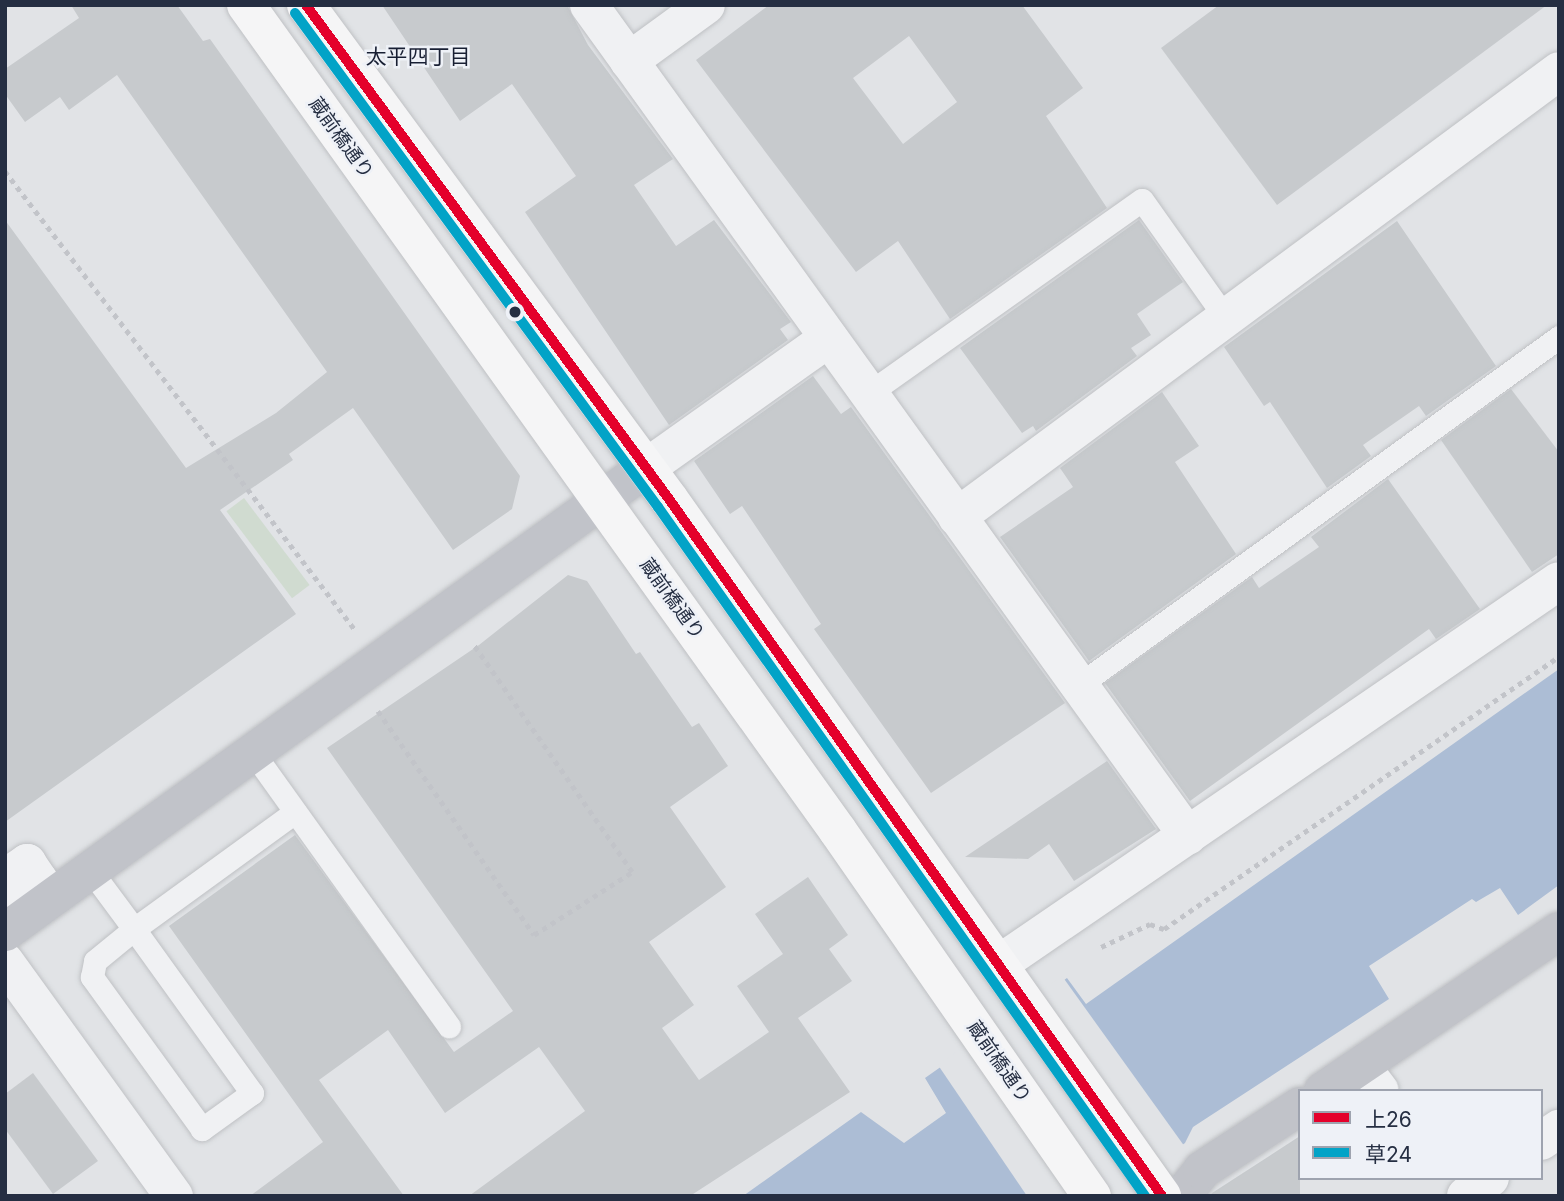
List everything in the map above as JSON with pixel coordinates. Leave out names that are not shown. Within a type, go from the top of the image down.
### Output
[{"type":"main road","name":"蔵前橋通り","points":[[246,5],[602,501],[1092,1196]]},
{"type":"main road","points":[[306,5],[646,468],[1005,972],[1167,1194]]},
{"type":"street","points":[[589,5],[1188,836]]},
{"type":"street","points":[[629,61],[706,5]]},
{"type":"street","points":[[957,517],[1224,316],[1559,71]]},
{"type":"street","points":[[5,932],[452,613],[646,468],[828,338]]},
{"type":"street","points":[[1005,972],[1188,836],[1559,581]]},
{"type":"street","points":[[5,877],[27,863],[39,881],[5,903]]},
{"type":"street","points":[[1330,1089],[1371,1078],[1559,932]]},
{"type":"street","points":[[5,962],[174,1196]]},
{"type":"street","points":[[1167,1194],[1298,1107]]},
{"type":"street","points":[[1543,1141],[1559,1129]]},
{"type":"street","points":[[1451,1180],[1464,1196],[1487,1180]]},
{"type":"lane","points":[[869,393],[1142,200],[1224,316]]},
{"type":"lane","points":[[1079,685],[1559,337]]},
{"type":"lane","points":[[254,754],[449,1026]]},
{"type":"lane","points":[[91,871],[134,929],[252,1093],[202,1129],[92,977],[95,961],[134,929],[295,812]]},
{"type":"path","points":[[5,171],[359,634]]},
{"type":"path","points":[[357,681],[534,935],[632,872],[452,613]]},
{"type":"path","points":[[1150,924],[1164,929],[1559,656]]},
{"type":"shaded area","points":[[244,498],[310,585],[292,598],[226,511]]},
{"type":"water","points":[[1559,669],[1559,885],[1518,915],[1500,888],[1476,902],[1472,899],[1369,966],[1389,999],[1193,1127],[1185,1143],[1112,1196],[743,1196],[861,1112],[904,1143],[946,1113],[925,1078],[1067,978],[1086,1004]]},
{"type":"pier","points":[[1062,976],[1185,1147],[1117,1196],[1027,1196],[938,1065]]},
{"type":"building","points":[[71,5],[177,5],[203,41],[210,39],[520,476],[512,509],[453,550],[353,408],[289,454],[293,460],[220,510],[296,614],[5,822],[5,220],[186,468],[276,413],[327,372],[117,75],[69,110],[60,97],[25,122],[5,94],[5,69],[79,18]]},
{"type":"building","points":[[382,5],[567,5],[588,45],[673,159],[634,185],[676,246],[714,220],[791,322],[780,329],[788,340],[669,425],[525,212],[576,176],[512,84],[460,121]]},
{"type":"building","points":[[769,5],[1022,5],[1083,88],[1046,116],[1107,208],[950,319],[898,241],[856,272],[696,60]],"holes":[[[909,36],[957,102],[903,144],[853,78]]]},
{"type":"building","points":[[1219,5],[1547,5],[1277,205],[1161,48]]},
{"type":"building","points":[[1139,220],[1183,282],[1137,314],[1151,335],[1131,348],[1137,356],[1036,431],[1033,426],[1022,433],[960,348]]},
{"type":"building","points":[[1397,221],[1496,366],[1426,416],[1419,406],[1363,445],[1371,456],[1327,488],[1270,402],[1264,406],[1224,347]]},
{"type":"building","points":[[813,376],[841,414],[851,407],[1065,703],[931,793],[814,629],[821,624],[742,506],[730,514],[694,461]]},
{"type":"building","points":[[1511,389],[1559,452],[1559,554],[1532,572],[1441,440]]},
{"type":"building","points":[[1162,392],[1199,446],[1175,462],[1236,554],[1089,661],[1000,537],[1073,487],[1060,468]]},
{"type":"building","points":[[1388,479],[1480,609],[1436,639],[1429,629],[1190,801],[1105,683],[1252,577],[1259,588],[1319,547],[1311,537]]},
{"type":"building","points":[[568,575],[587,581],[636,654],[640,652],[692,727],[699,723],[728,766],[670,807],[726,887],[649,942],[694,1005],[662,1028],[699,1080],[769,1032],[737,986],[783,954],[755,914],[808,877],[848,935],[829,949],[852,981],[798,1018],[850,1092],[690,1196],[469,1196],[585,1111],[539,1047],[445,1113],[388,1030],[319,1080],[404,1196],[250,1196],[323,1142],[169,926],[295,835],[454,1052],[513,1011],[327,748],[479,645]]},
{"type":"building","points":[[1107,761],[1156,829],[1074,881],[1049,844],[1028,859],[965,857]]},
{"type":"building","points":[[33,1073],[98,1161],[53,1194],[5,1129],[5,1094]]},
{"type":"building","points":[[1298,1137],[1300,1196],[1210,1196]]},
{"type":"transit line","name":"上26","points":[[306,5],[669,499],[1162,1196]]},
{"type":"transit line","name":"草24","points":[[295,13],[658,507],[1145,1196]]},
{"type":"district","name":"太平四丁目","points":[[418,57]]}]
